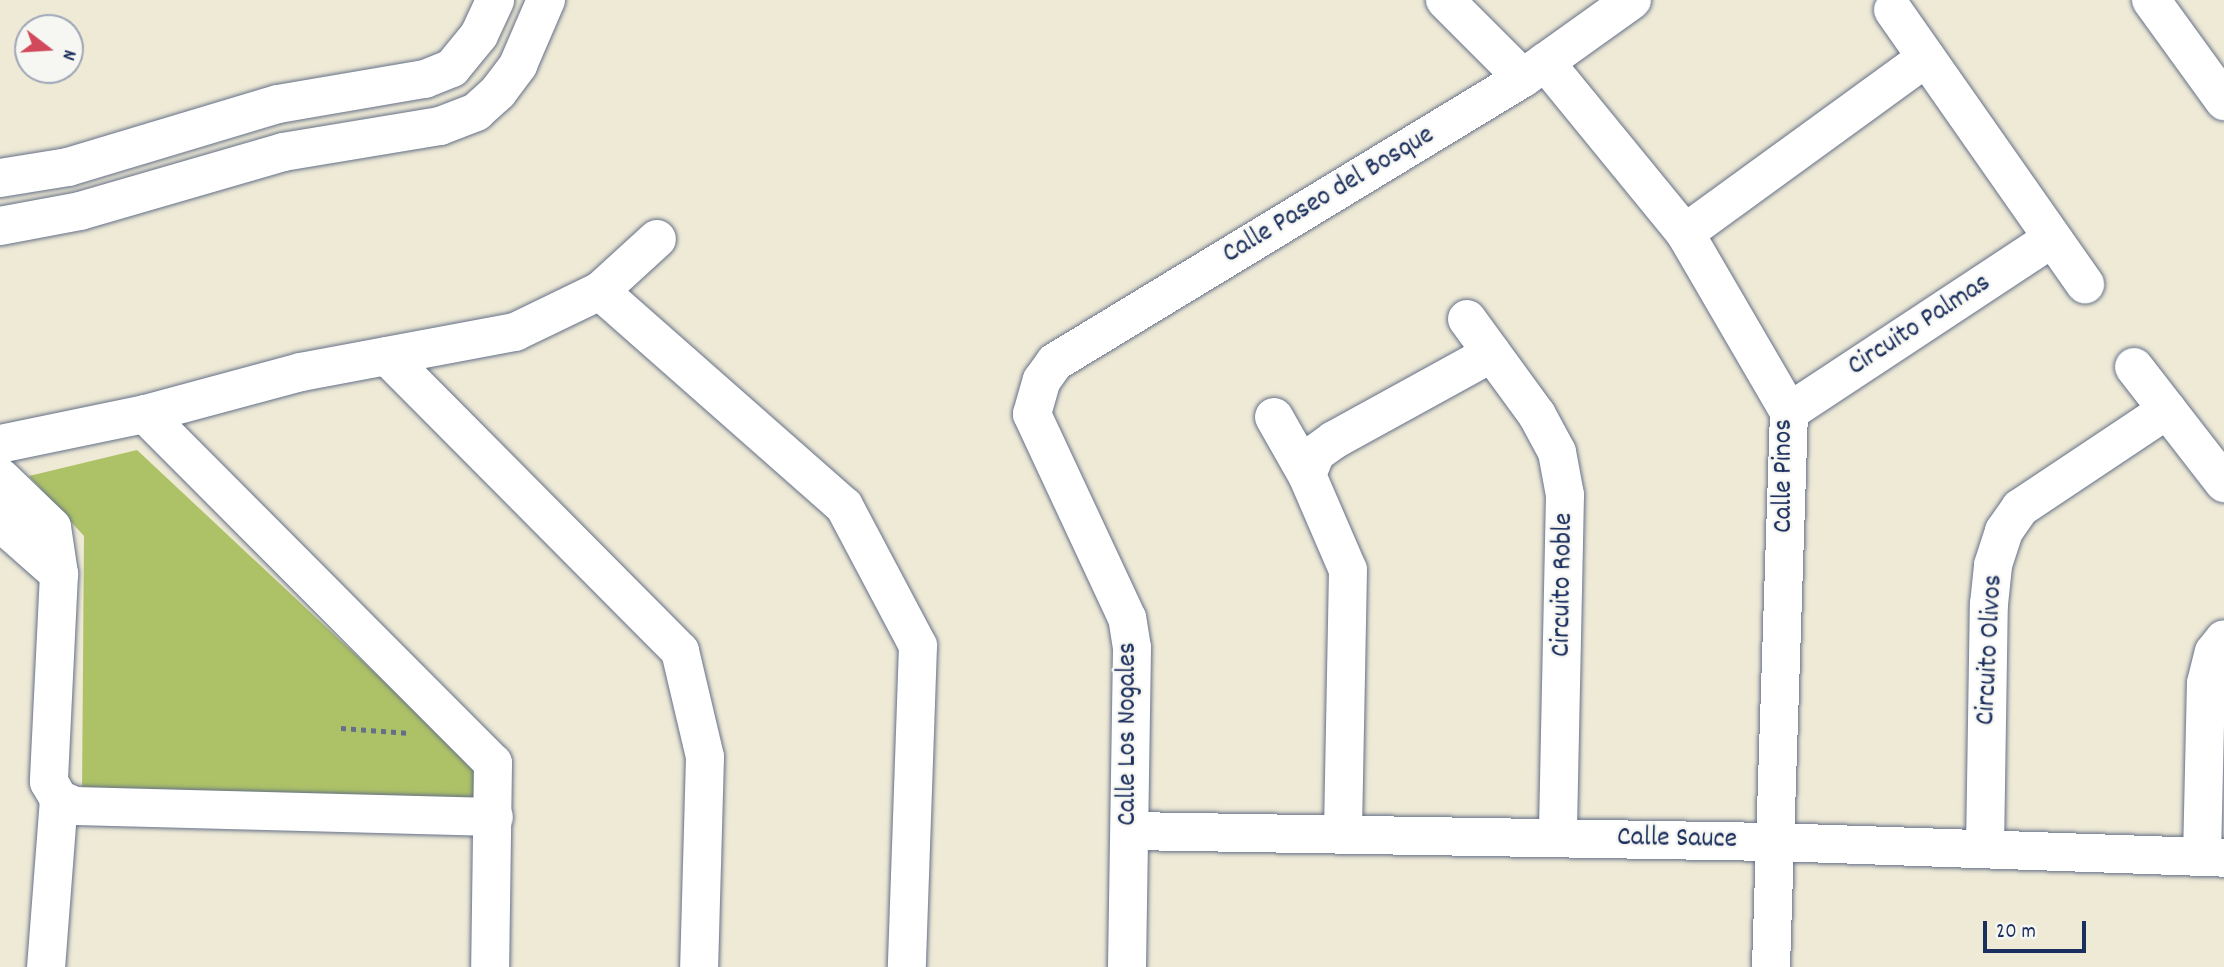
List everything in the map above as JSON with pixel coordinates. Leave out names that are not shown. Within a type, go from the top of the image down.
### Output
[{"type":"street","points":[[0,178],[68,167],[278,104],[425,79],[452,68],[480,35],[495,0]]},
{"type":"street","points":[[0,226],[80,211],[283,152],[440,126],[475,112],[498,92],[518,65],[546,0]]},
{"type":"street","name":"Calle Pinos","points":[[1445,0],[1534,70],[1685,233],[1789,412],[1770,967]]},
{"type":"street","name":"Calle Paseo del Bosque","points":[[1035,396],[1055,362],[1534,70],[1632,0]]},
{"type":"street","points":[[2151,0],[2224,102]]},
{"type":"street","points":[[1893,10],[2085,284]]},
{"type":"street","points":[[1685,233],[1926,58]]},
{"type":"street","points":[[0,444],[145,414],[301,372],[515,332],[600,291],[657,239]]},
{"type":"street","name":"Circuito Palmas","points":[[1789,412],[2051,239]]},
{"type":"street","points":[[600,291],[844,506],[918,646],[907,967]]},
{"type":"street","name":"Circuito Roble","points":[[1467,319],[1537,415],[1557,452],[1565,495],[1558,838]]},
{"type":"street","points":[[1307,475],[1316,453],[1334,440],[1492,353]]},
{"type":"street","points":[[387,356],[680,651],[705,757],[699,967]]},
{"type":"street","points":[[2133,367],[2224,484]]},
{"type":"street","name":"Calle Los Nogales","points":[[1035,396],[1032,414],[1041,438],[1127,618],[1132,648],[1127,967]]},
{"type":"street","name":"Circuito Olivos","points":[[1985,849],[1989,604],[1993,565],[2004,531],[2020,508],[2167,410]]},
{"type":"street","points":[[145,414],[494,763],[490,967]]},
{"type":"street","points":[[1274,417],[1307,475],[1348,570],[1343,833]]},
{"type":"street","points":[[0,477],[52,527],[59,573],[49,782],[59,799],[46,967]]},
{"type":"street","points":[[0,522],[59,573]]},
{"type":"street","points":[[2213,858],[2206,683],[2214,652],[2224,639]]},
{"type":"street","points":[[59,799],[75,806],[494,817]]},
{"type":"street","name":"Calle Sauce","points":[[1130,831],[1775,842],[2213,858]]},
{"type":"path","points":[[341,729],[463,733]]},
{"type":"green space","points":[[137,450],[482,773],[483,799],[82,792],[84,536],[29,476]]}]
